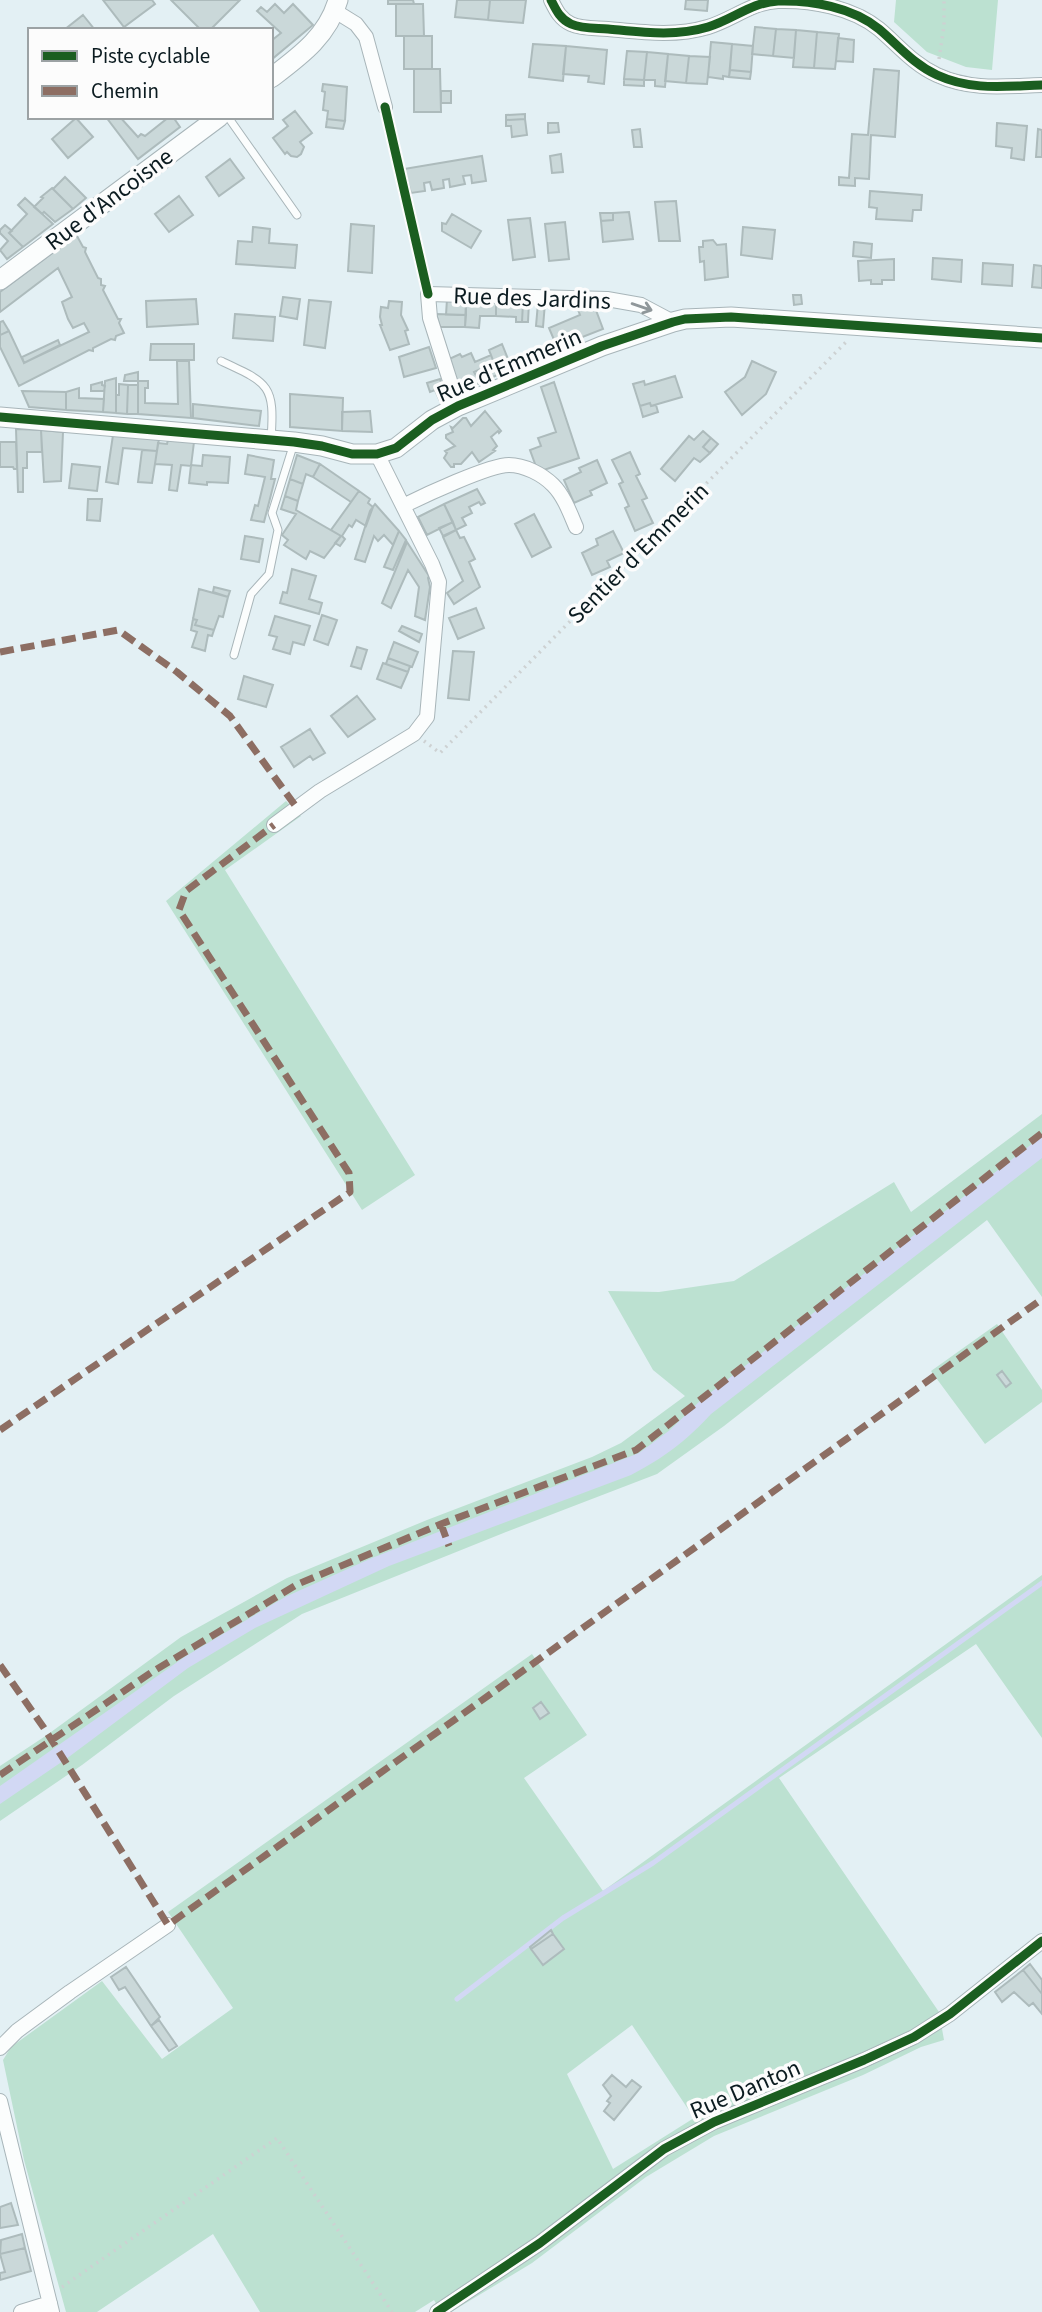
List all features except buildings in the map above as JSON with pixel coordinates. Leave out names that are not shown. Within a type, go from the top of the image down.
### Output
[{"type":"main road","points":[[273,76],[317,40],[337,6]]},
{"type":"main road","name":"Rue d'Ancoisne","points":[[0,280],[216,119]]},
{"type":"main road","name":"Rue d'Emmerin","points":[[377,454],[396,448],[432,420],[458,406],[602,346],[685,319],[731,317],[1042,338]]},
{"type":"main road","points":[[0,417],[294,442],[352,454],[377,454]]},
{"type":"street","points":[[551,0],[561,18],[576,26],[662,34],[690,32],[712,26],[755,3],[791,1],[840,9],[879,29],[915,62],[937,75],[961,84],[984,88],[1042,85]]},
{"type":"street","points":[[337,6],[366,37],[385,107]]},
{"type":"street","name":"Rue des Jardins","points":[[458,406],[430,318],[428,294],[607,299],[641,306],[673,322]]},
{"type":"street","points":[[274,825],[320,791],[414,734],[424,724],[429,709],[439,582],[377,454]]},
{"type":"street","points":[[403,506],[495,468],[514,466],[532,471],[552,484],[559,492],[576,527]]},
{"type":"street","points":[[0,2048],[70,1992],[168,1925]]},
{"type":"street","name":"Rue Danton","points":[[437,2312],[540,2243],[664,2150],[714,2122],[920,2034],[950,2014],[1042,1941]]},
{"type":"street","points":[[0,2101],[50,2304],[21,2312]]},
{"type":"lane","points":[[229,119],[297,215]]},
{"type":"lane","points":[[221,360],[252,375],[264,386],[273,408],[271,440]]},
{"type":"lane","points":[[234,654],[251,594],[269,574],[278,530],[272,513],[294,442]]},
{"type":"path","points":[[937,75],[944,26],[944,0]]},
{"type":"path","points":[[50,2304],[277,2138],[392,2312]]},
{"type":"green space","points":[[896,0],[998,0],[992,70],[966,67],[927,52],[894,22]]},
{"type":"green space","points":[[286,801],[301,816],[225,870],[415,1175],[362,1210],[166,901]]},
{"type":"green space","points":[[1042,1114],[1042,1297],[987,1220],[724,1426],[657,1474],[302,1614],[174,1696],[82,1765],[0,1821],[0,1766],[181,1637],[287,1578],[427,1520],[592,1457],[621,1443],[685,1396],[653,1370],[608,1291],[659,1292],[734,1281],[894,1182],[911,1212]]},
{"type":"green space","points":[[997,1324],[1042,1390],[1042,1402],[985,1444],[931,1371]]},
{"type":"green space","points":[[1042,1575],[1042,1738],[976,1644],[779,1778],[939,2012],[944,2040],[921,2047],[863,2075],[714,2136],[646,2177],[532,2263],[451,2312],[441,2312],[434,2300],[415,2312],[260,2312],[213,2234],[97,2312],[66,2312],[24,2160],[3,2060],[11,2047],[102,1981],[162,2059],[233,2008],[168,1912],[532,1654],[587,1735],[524,1778],[603,1891]],"holes":[[[632,2025],[694,2118],[613,2169],[567,2074]]]},
{"type":"water","points":[[1042,1136],[1042,1158],[711,1414],[693,1433],[654,1462],[631,1475],[389,1566],[255,1628],[188,1668],[66,1759],[0,1804],[0,1786],[186,1656],[285,1597],[372,1558],[639,1453],[670,1430],[701,1400]]},
{"type":"waterway","points":[[457,1999],[563,1918],[653,1863],[1042,1583]]},
{"type":"marked path","points":[[0,652],[118,630],[177,672],[230,716],[297,808]]},
{"type":"marked path","points":[[0,1430],[350,1192],[349,1173],[179,910],[186,891],[274,825]]},
{"type":"marked path","points":[[0,1775],[152,1672],[298,1584],[441,1524],[636,1450],[1042,1133]]},
{"type":"marked path","points":[[0,1665],[44,1728],[168,1925],[1042,1299]]},
{"type":"marked path","points":[[441,1524],[449,1546]]},
{"type":"cycle path","points":[[551,0],[561,17],[575,26],[658,33],[708,27],[769,2],[791,1],[831,6],[868,21],[920,65],[950,80],[989,86],[1042,85]]},
{"type":"cycle path","points":[[385,107],[428,294]]},
{"type":"cycle path","points":[[0,417],[294,442],[352,454],[377,454],[396,448],[432,420],[458,406],[602,346],[685,319],[731,317],[1042,338]]},
{"type":"cycle path","points":[[437,2312],[540,2243],[664,2149],[714,2122],[914,2037],[950,2014],[1042,1941]]}]
